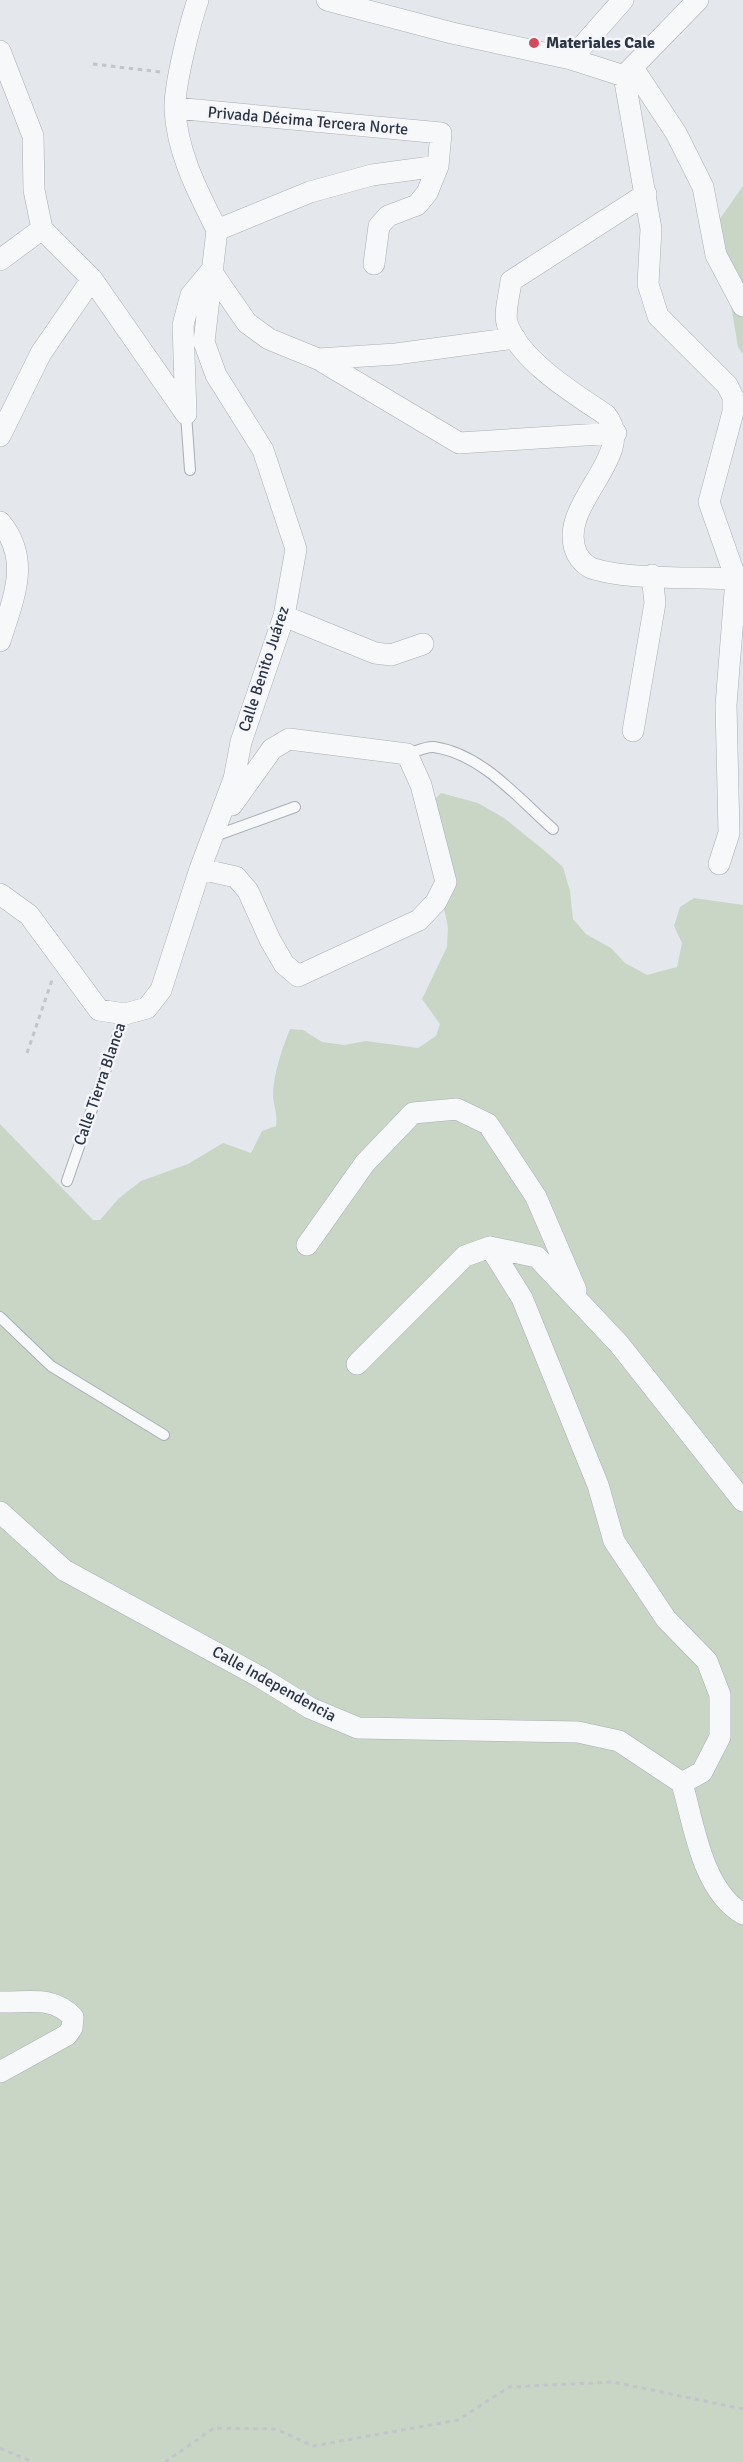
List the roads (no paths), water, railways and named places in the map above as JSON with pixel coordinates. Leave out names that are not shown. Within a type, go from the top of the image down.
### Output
[{"type":"street","points":[[198,0],[175,108],[183,151],[193,183],[217,230],[310,192],[372,175],[438,166],[427,194],[417,205],[388,216],[379,226],[374,264]]},
{"type":"street","points":[[327,0],[452,33],[628,72],[676,133],[703,187],[716,255],[743,306]]},
{"type":"street","points":[[571,59],[623,0]]},
{"type":"street","points":[[628,72],[698,0]]},
{"type":"street","points":[[0,51],[33,136],[34,190],[42,230],[93,279],[186,414]]},
{"type":"street","points":[[628,72],[651,229],[648,284],[658,316],[727,386],[733,397],[733,412],[709,502],[736,579],[726,705],[729,833],[719,864]]},
{"type":"street","name":"Privada Décima Tercera Norte","points":[[175,108],[441,133],[438,166]]},
{"type":"street","points":[[646,194],[511,281],[507,321],[515,338],[547,375],[606,415],[613,424],[616,434],[609,454],[574,522],[571,542],[580,559],[592,568],[633,575],[736,579]]},
{"type":"street","points":[[0,260],[42,230]]},
{"type":"street","name":"Calle Benito Juárez","points":[[213,834],[234,779],[241,742],[284,616],[296,549],[263,450],[216,375],[204,342],[217,230]]},
{"type":"street","points":[[186,414],[183,325],[191,295],[211,271],[247,323],[269,339],[318,359],[459,443],[616,434]]},
{"type":"street","points":[[0,436],[41,353],[93,279]]},
{"type":"street","points":[[318,359],[396,354],[515,338]]},
{"type":"street","points":[[0,522],[13,538],[18,584],[0,641]]},
{"type":"street","points":[[633,731],[655,603],[652,575]]},
{"type":"street","points":[[284,616],[375,653],[391,655],[423,644]]},
{"type":"street","points":[[200,868],[236,877],[248,891],[270,940],[284,964],[298,976],[419,920],[436,902],[446,882],[421,785],[407,754],[289,739],[272,749],[213,834]]},
{"type":"street","name":"Calle Tierra Blanca","points":[[125,1014],[147,1008],[161,990],[213,834]]},
{"type":"street","points":[[0,894],[29,915],[99,1010],[125,1014]]},
{"type":"street","points":[[307,1245],[365,1163],[413,1113],[457,1109],[488,1124],[536,1197],[582,1305]]},
{"type":"street","points":[[490,1247],[522,1299],[598,1485],[614,1541],[666,1619],[707,1661],[720,1695],[720,1737],[702,1772],[682,1783],[707,1869],[730,1906],[743,1914]]},
{"type":"street","points":[[357,1364],[465,1256],[490,1247],[537,1257],[619,1344],[743,1501]]},
{"type":"street","name":"Calle Independencia","points":[[0,1512],[64,1570],[260,1677],[310,1708],[357,1728],[578,1731],[619,1742],[682,1783]]},
{"type":"street","points":[[0,2002],[50,2002],[62,2006],[73,2017],[67,2035],[0,2072]]},
{"type":"lane","points":[[186,414],[190,470]]},
{"type":"lane","points":[[407,754],[432,746],[471,759],[498,779],[553,829]]},
{"type":"lane","points":[[213,834],[295,807]]},
{"type":"lane","name":"Calle Tierra Blanca","points":[[67,1180],[125,1014]]},
{"type":"lane","points":[[0,1317],[51,1366],[164,1435]]},
{"type":"place","name":"Materiales Cale","points":[[534,43]]}]
